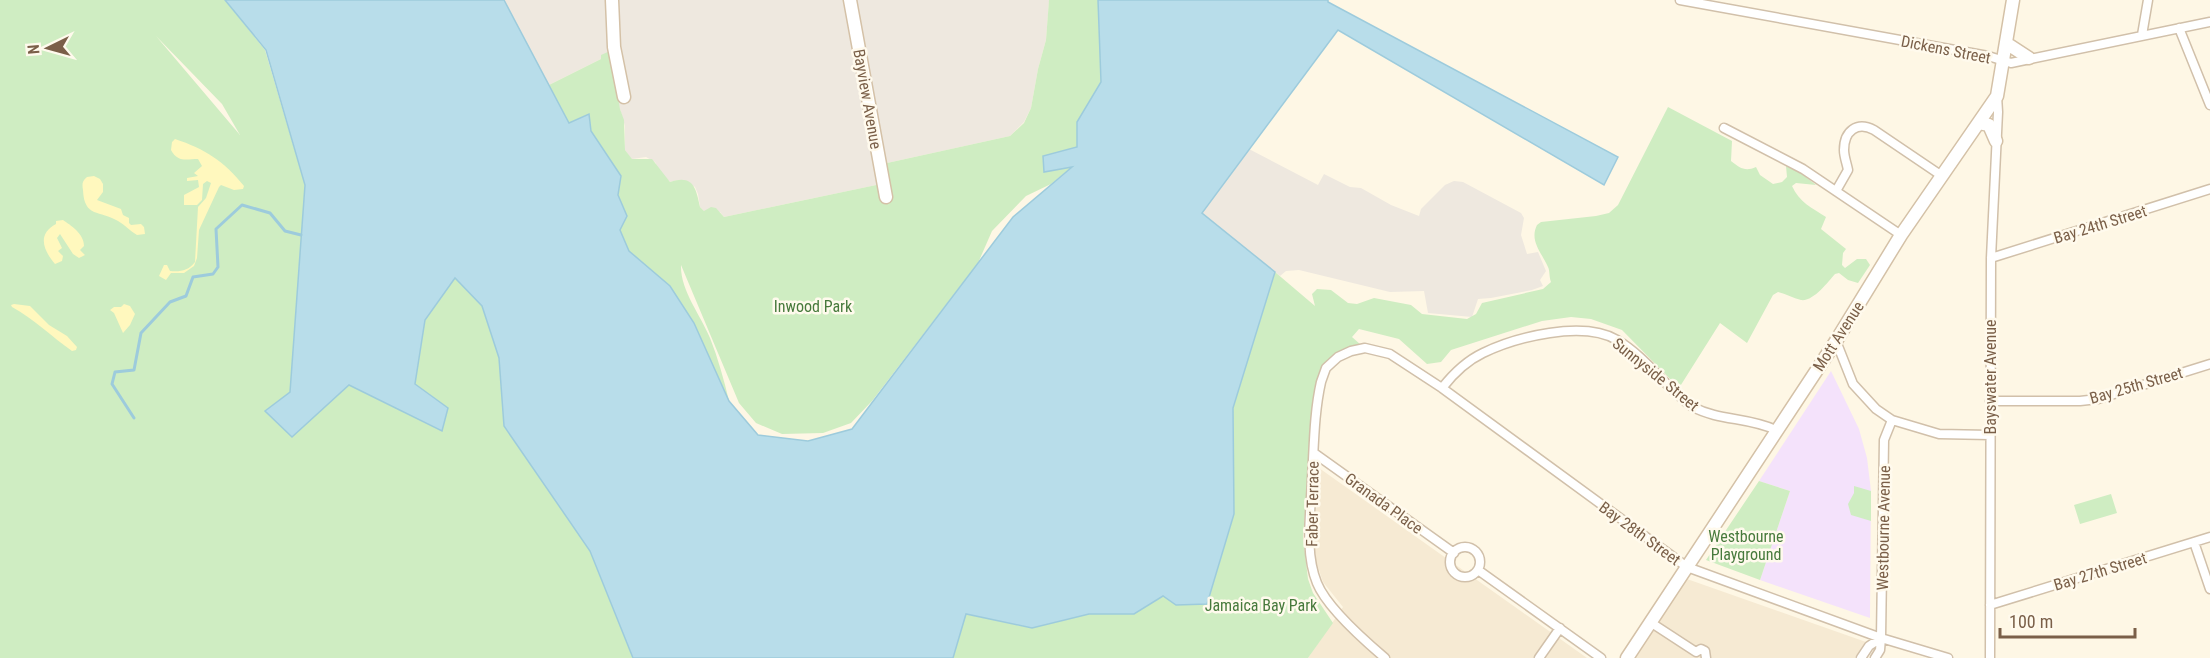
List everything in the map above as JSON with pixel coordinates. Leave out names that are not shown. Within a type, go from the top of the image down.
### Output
[{"type":"street","points":[[612,0],[614,47],[624,98]]},
{"type":"street","name":"Bayview Avenue","points":[[850,0],[886,197]]},
{"type":"street","name":"Dickens Street","points":[[1680,0],[2011,63],[2210,21]]},
{"type":"street","name":"Mott Avenue","points":[[1627,658],[1836,341],[1901,235],[1997,96],[2013,0]]},
{"type":"street","points":[[2142,35],[2148,0]]},
{"type":"street","points":[[2179,28],[2210,105]]},
{"type":"street","points":[[2006,43],[2029,58]]},
{"type":"street","name":"Bayswater Avenue","points":[[1990,658],[1991,258],[1997,96]]},
{"type":"street","points":[[1979,123],[1989,125],[1996,141]]},
{"type":"street","points":[[1836,191],[1848,170],[1844,153],[1846,140],[1854,128],[1861,126],[1874,130],[1942,176]]},
{"type":"street","points":[[1724,128],[1803,169],[1901,235]]},
{"type":"street","name":"Bay 24th Street","points":[[1991,258],[2210,189]]},
{"type":"street","name":"Sunnyside Street","points":[[1442,388],[1462,366],[1482,353],[1501,346],[1564,331],[1589,331],[1617,339],[1690,405],[1723,418],[1762,423],[1776,430]]},
{"type":"street","points":[[1836,341],[1853,384],[1876,409],[1892,420],[1939,435],[1990,435]]},
{"type":"street","name":"Bay 28th Street","points":[[1365,348],[1390,354],[1442,388],[1687,567],[1881,638],[1948,658]]},
{"type":"street","name":"Faber Terrace","points":[[1365,348],[1344,354],[1324,371],[1319,391],[1314,453],[1311,554],[1317,584],[1337,611],[1385,658]]},
{"type":"street","name":"Bay 25th Street","points":[[1990,401],[2098,399],[2210,363]]},
{"type":"street","name":"Westbourne Avenue","points":[[1875,658],[1880,651],[1881,638],[1884,440],[1892,420]]},
{"type":"street","name":"Granada Place","points":[[1314,453],[1454,553],[1462,548],[1472,549],[1480,561],[1478,570],[1601,658]]},
{"type":"street","name":"Bay 27th Street","points":[[1990,605],[2210,537]]},
{"type":"street","points":[[2194,542],[2210,589]]},
{"type":"street","points":[[1454,553],[1451,567],[1457,574],[1466,577],[1478,570]]},
{"type":"street","points":[[1650,622],[1696,655],[1699,650],[1705,651],[1706,658]]},
{"type":"street","points":[[1539,658],[1560,628]]},
{"type":"street","points":[[1861,658],[1869,646],[1881,638]]},
{"type":"shaded area","points":[[504,0],[1049,1],[1046,40],[1031,108],[1024,122],[1010,136],[878,165],[881,184],[724,217],[720,212],[704,211],[700,207],[695,187],[687,181],[670,182],[655,162],[646,157],[632,159],[629,156],[625,150],[625,126],[601,59],[549,85]]},
{"type":"shaded area","points":[[1249,149],[1318,185],[1324,174],[1350,187],[1361,188],[1391,205],[1419,216],[1421,209],[1445,185],[1454,181],[1463,182],[1521,213],[1524,218],[1521,235],[1527,254],[1538,252],[1546,271],[1540,280],[1543,286],[1478,299],[1472,317],[1428,313],[1424,291],[1390,292],[1299,270],[1286,271],[1280,276],[1202,213]]},
{"type":"shaded area","points":[[1831,371],[1859,429],[1867,458],[1871,491],[1870,618],[1760,580],[1790,491],[1759,481]]},
{"type":"shaded area","points":[[1319,468],[1587,658],[1308,658],[1343,607],[1323,582],[1316,561],[1314,540]]},
{"type":"shaded area","points":[[1687,579],[1866,642],[1855,658],[1635,658]]},
{"type":"green space","points":[[0,0],[225,0],[265,50],[305,185],[290,392],[265,411],[292,437],[349,384],[448,408],[415,384],[425,320],[455,278],[482,305],[499,358],[504,426],[590,551],[633,658],[0,658]],"holes":[[[156,36],[222,104],[240,135]]]},
{"type":"green space","name":"Inwood Park","points":[[1049,0],[1098,0],[1101,82],[1077,122],[1077,147],[1073,166],[1051,184],[1026,196],[992,231],[978,263],[872,401],[851,423],[823,433],[782,434],[756,423],[739,403],[681,265],[684,284],[710,338],[729,401],[694,323],[670,287],[629,251],[620,230],[627,216],[618,195],[621,176],[591,131],[589,114],[569,123],[549,85],[601,59],[601,55],[610,51],[624,120],[625,150],[632,159],[652,159],[670,182],[684,180],[689,182],[695,189],[700,207],[704,211],[711,207],[716,208],[724,217],[881,184],[878,165],[1010,136],[1024,123],[1031,108],[1046,40]]},
{"type":"green space","name":"Jamaica Bay Park","points":[[1668,107],[1732,141],[1731,161],[1740,167],[1749,169],[1756,167],[1760,175],[1773,184],[1782,182],[1787,177],[1786,166],[1802,174],[1816,185],[1796,183],[1792,186],[1802,200],[1826,217],[1821,229],[1846,249],[1843,253],[1842,265],[1845,268],[1857,259],[1866,259],[1870,265],[1858,283],[1848,280],[1839,273],[1835,274],[1815,295],[1806,300],[1778,292],[1773,295],[1747,343],[1720,323],[1679,388],[1622,330],[1591,319],[1571,317],[1542,321],[1451,350],[1441,362],[1427,364],[1399,339],[1359,329],[1352,337],[1361,345],[1322,369],[1315,385],[1303,537],[1308,579],[1313,593],[1333,623],[1308,658],[953,658],[965,614],[1032,628],[1089,614],[1134,614],[1163,596],[1234,514],[1233,408],[1275,272],[1315,306],[1312,294],[1317,289],[1331,290],[1348,303],[1357,304],[1374,298],[1411,305],[1422,314],[1467,319],[1476,314],[1482,303],[1543,289],[1551,282],[1549,269],[1535,242],[1537,225],[1541,222],[1609,213],[1618,205]]},
{"type":"green space","name":"Westbourne Playground","points":[[1759,481],[1790,491],[1760,580],[1706,560]]},
{"type":"green space","points":[[1854,486],[1871,491],[1871,521],[1851,515],[1848,504],[1854,493]]},
{"type":"green space","points":[[2111,494],[2117,513],[2080,524],[2074,505]]},
{"type":"sand","points":[[175,139],[213,157],[244,186],[243,189],[234,190],[221,185],[219,187],[199,230],[197,258],[194,266],[184,273],[171,273],[166,280],[159,276],[164,265],[167,265],[170,271],[180,271],[187,269],[195,262],[198,207],[206,198],[211,183],[207,181],[203,184],[202,200],[197,205],[184,205],[184,195],[199,187],[198,180],[187,181],[187,178],[198,176],[194,173],[202,166],[198,159],[183,159],[174,154],[171,150]]},
{"type":"sand","points":[[94,176],[103,184],[103,192],[97,200],[121,209],[123,215],[129,218],[131,225],[141,224],[144,227],[145,234],[137,235],[118,221],[94,212],[86,205],[84,180]]},
{"type":"sand","points":[[63,220],[82,237],[84,246],[80,250],[85,255],[79,258],[73,254],[60,234],[57,238],[62,248],[58,251],[63,256],[62,261],[55,264],[47,253],[44,237],[56,221]]},
{"type":"sand","points":[[124,304],[130,306],[135,314],[123,333],[114,313],[110,310]]},
{"type":"sand","points":[[11,305],[30,306],[49,325],[67,336],[77,347],[76,350],[72,351],[12,307]]},
{"type":"water","points":[[225,0],[504,0],[569,123],[589,114],[591,131],[621,176],[618,195],[627,216],[620,230],[629,251],[670,286],[694,323],[729,401],[758,435],[808,441],[852,429],[1013,217],[1072,167],[1044,172],[1043,156],[1077,147],[1077,122],[1101,82],[1098,0],[1328,0],[1618,157],[1604,185],[1338,30],[1202,213],[1275,272],[1233,408],[1234,514],[1207,604],[1176,605],[1163,596],[1134,614],[1089,614],[1032,628],[966,614],[953,658],[633,658],[590,551],[504,426],[499,358],[482,306],[455,278],[425,320],[415,384],[448,408],[442,431],[349,385],[292,437],[265,411],[290,392],[305,185],[266,50]]},
{"type":"waterway","points":[[134,418],[112,384],[115,372],[134,370],[141,333],[170,302],[186,296],[193,277],[213,274],[218,267],[216,229],[242,205],[270,213],[285,231],[301,235]]}]
